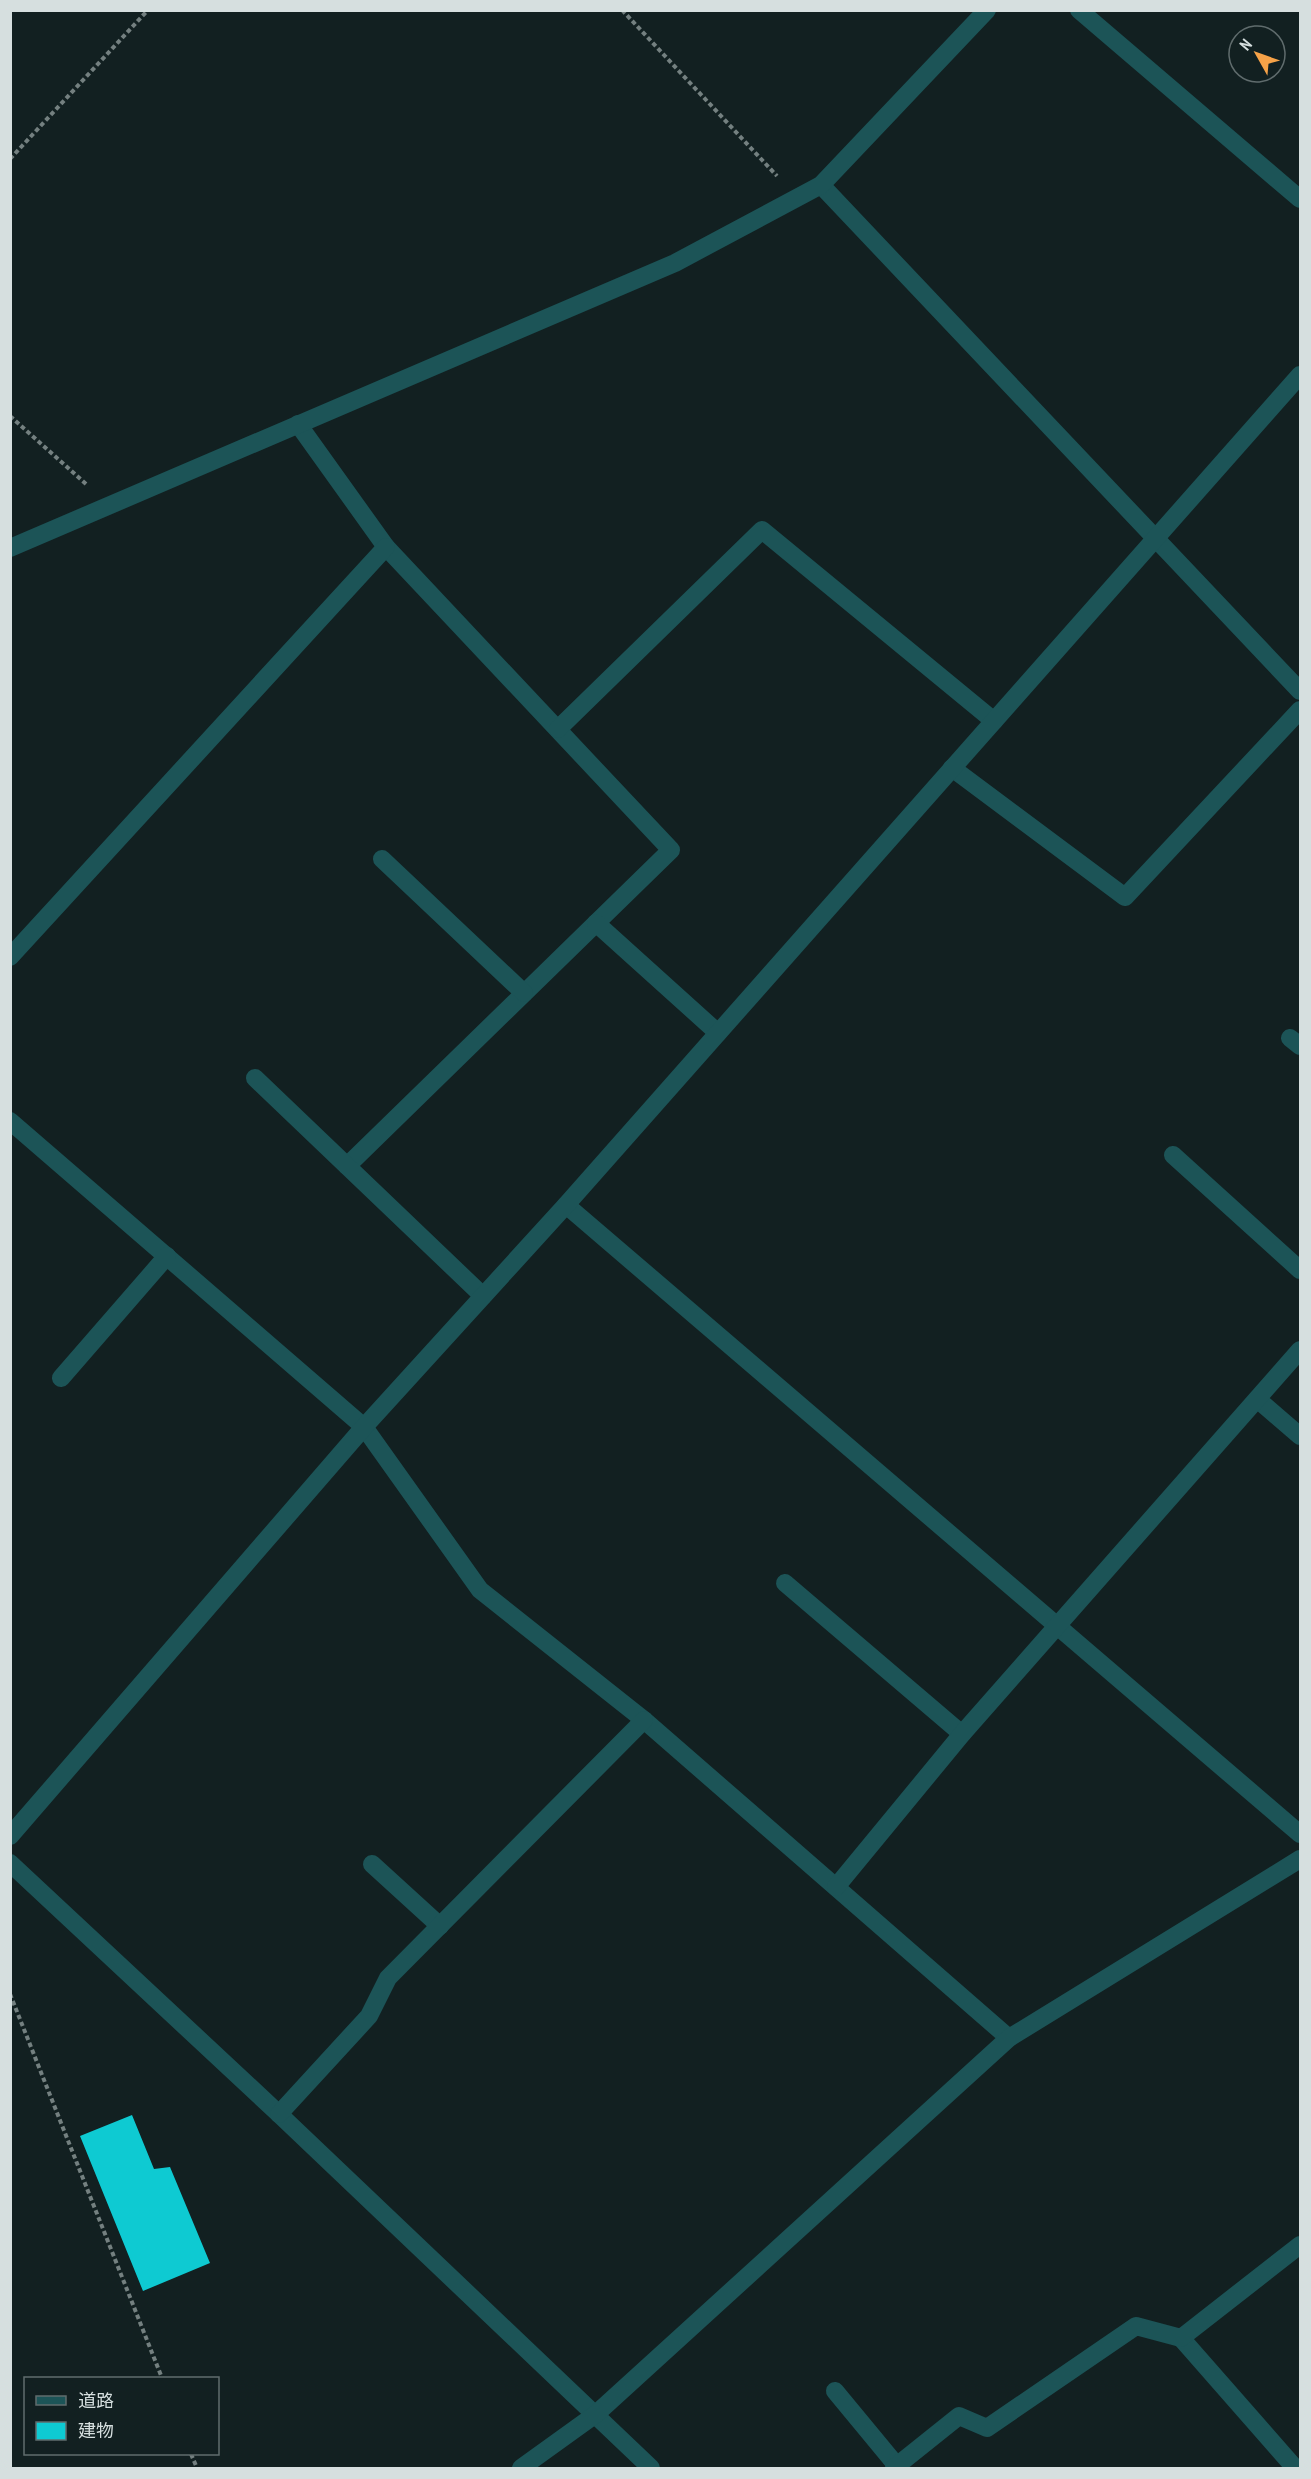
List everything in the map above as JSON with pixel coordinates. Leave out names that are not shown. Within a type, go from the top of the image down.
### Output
[{"type":"street","points":[[10,548],[675,263],[821,185],[987,10]]},
{"type":"street","points":[[1079,10],[1300,199]]},
{"type":"street","points":[[821,185],[1300,691]]},
{"type":"street","points":[[10,1836],[364,1427],[566,1205],[1300,375]]},
{"type":"street","points":[[298,424],[386,547],[671,850],[347,1166]]},
{"type":"street","points":[[558,729],[762,530],[994,721]]},
{"type":"street","points":[[10,957],[386,547]]},
{"type":"street","points":[[952,768],[1125,897],[1300,710]]},
{"type":"street","points":[[382,859],[524,993]]},
{"type":"street","points":[[596,923],[718,1033]]},
{"type":"street","points":[[255,1078],[483,1296]]},
{"type":"street","points":[[10,1121],[364,1427],[480,1590],[644,1720],[1010,2038]]},
{"type":"street","points":[[1173,1155],[1300,1270]]},
{"type":"street","points":[[566,1205],[1300,1834]]},
{"type":"street","points":[[61,1378],[167,1256]]},
{"type":"street","points":[[836,1887],[962,1734],[1300,1350]]},
{"type":"street","points":[[1257,1399],[1300,1436]]},
{"type":"street","points":[[784,1583],[962,1734]]},
{"type":"street","points":[[279,2114],[369,2016],[388,1978],[644,1720]]},
{"type":"street","points":[[521,2469],[596,2414],[1010,2038],[1300,1859]]},
{"type":"street","points":[[10,1863],[279,2114],[596,2414],[651,2469]]},
{"type":"street","points":[[372,1864],[440,1926]]},
{"type":"street","points":[[1181,2338],[1300,2245]]},
{"type":"street","points":[[836,2391],[895,2467],[959,2416],[987,2428],[1136,2326],[1181,2338],[1295,2469]]},
{"type":"path","points":[[10,159],[148,10]]},
{"type":"path","points":[[622,10],[781,180],[795,199]]},
{"type":"path","points":[[10,416],[110,505]]},
{"type":"path","points":[[10,1994],[161,2377]]},
{"type":"path","points":[[191,2455],[197,2469]]},
{"type":"building","points":[[132,2115],[154,2169],[170,2167],[210,2263],[143,2291],[80,2136]]}]
